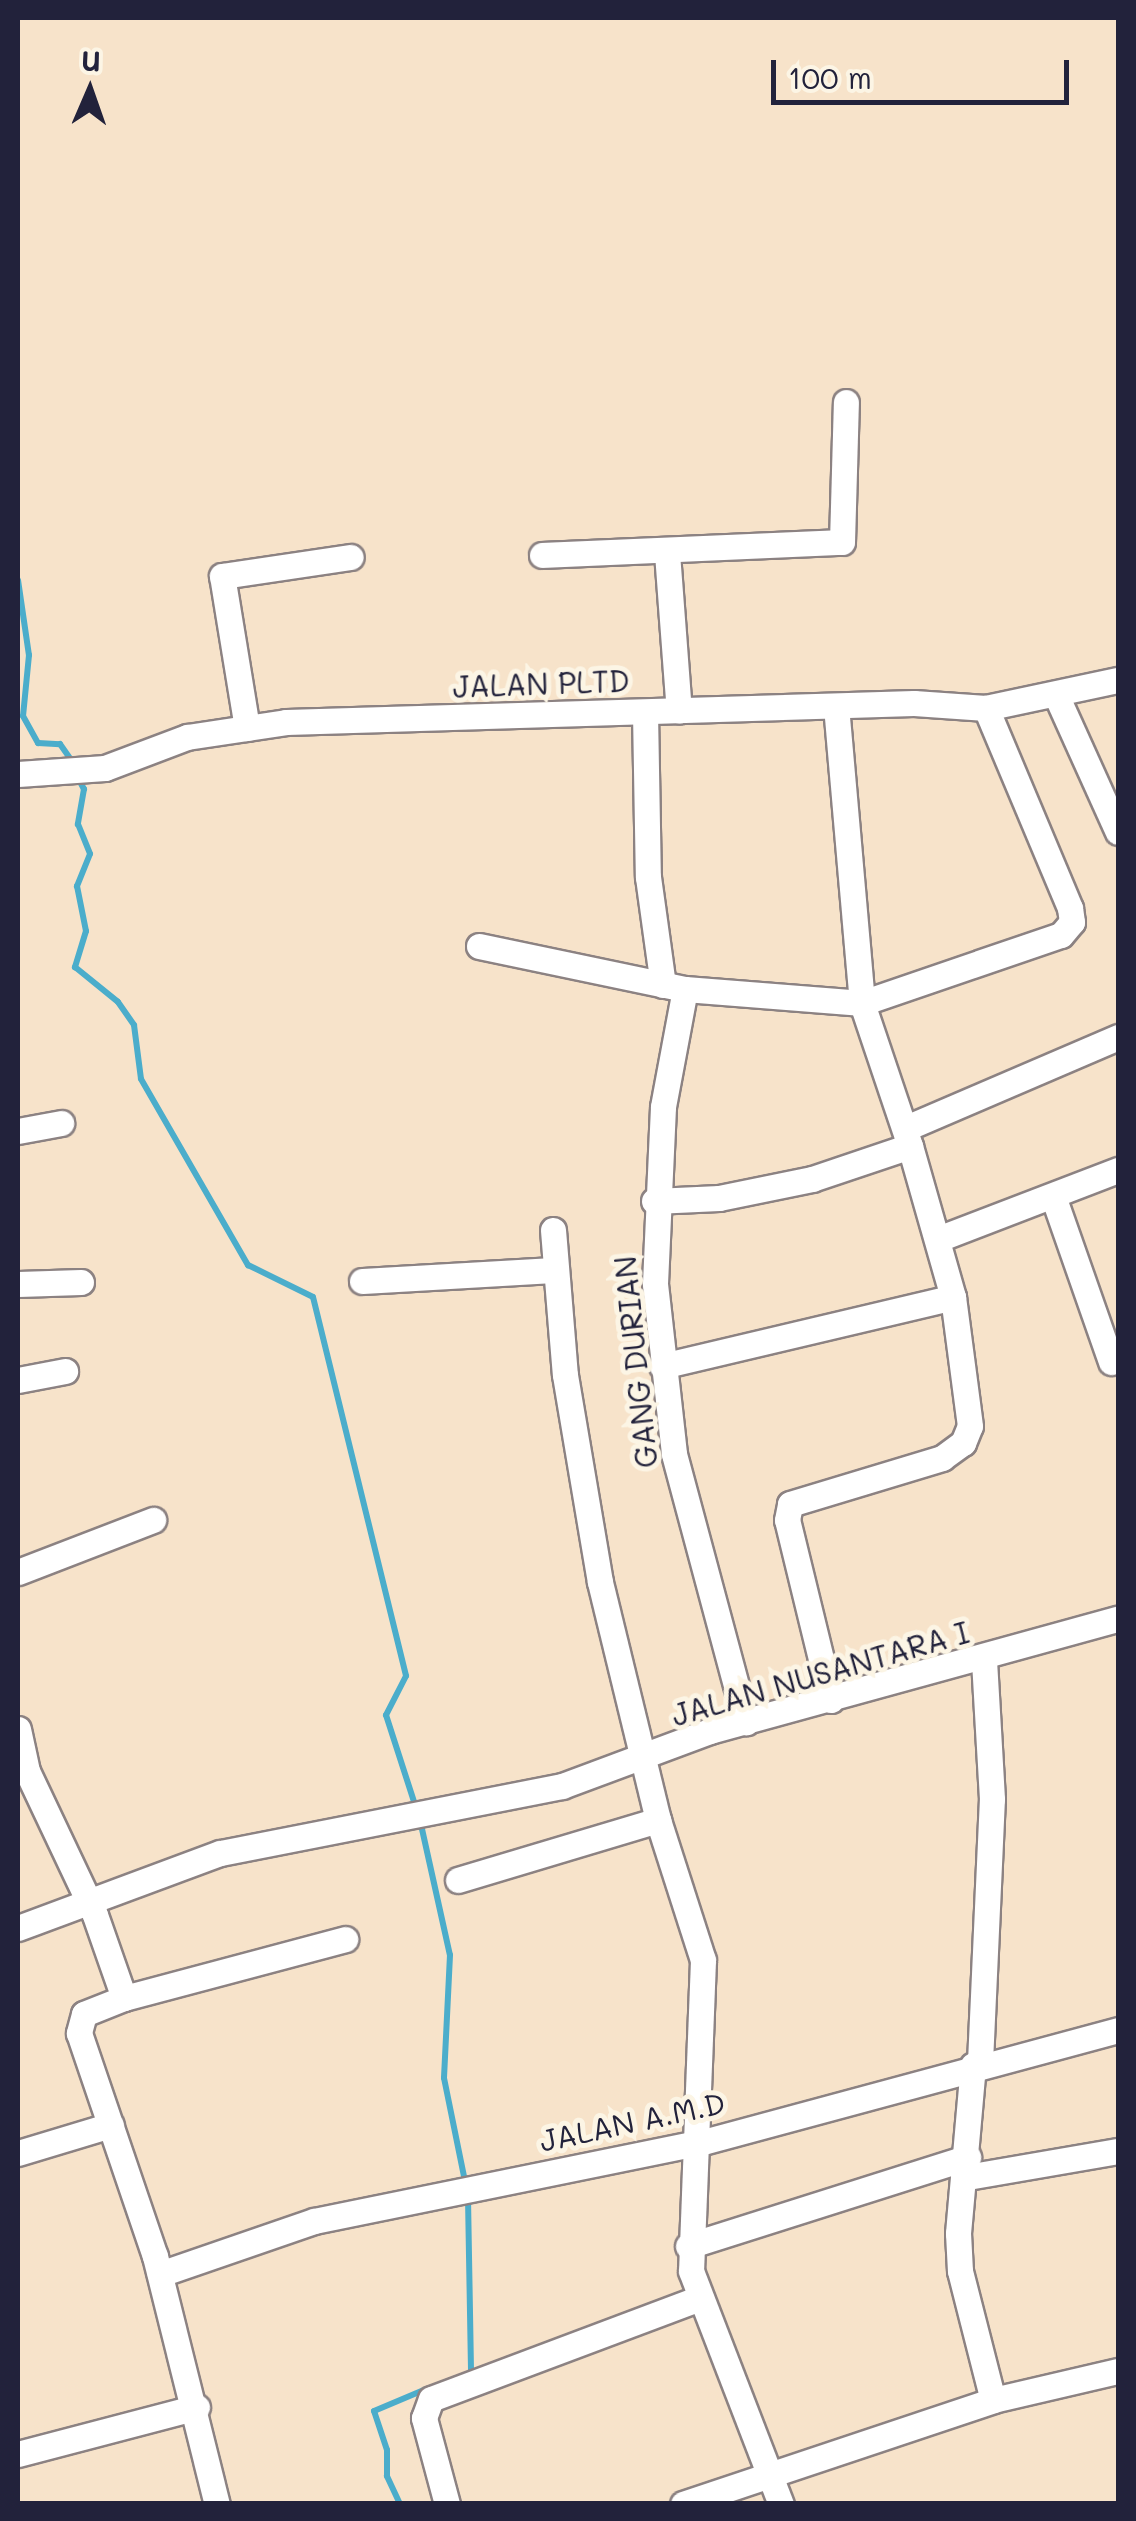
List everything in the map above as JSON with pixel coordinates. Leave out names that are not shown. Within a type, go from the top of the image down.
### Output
[{"type":"street","points":[[542,556],[842,542],[846,402]]},
{"type":"street","points":[[667,552],[679,711]]},
{"type":"street","points":[[246,728],[222,576],[351,557]]},
{"type":"street","name":"JALAN PLTD","points":[[18,774],[105,768],[187,737],[246,728],[679,711],[986,708],[1057,698],[1118,680]]},
{"type":"street","points":[[1057,698],[1118,832]]},
{"type":"street","points":[[832,1700],[787,1512],[798,1498],[942,1458],[963,1443],[971,1412],[953,1297],[938,1239],[862,1004],[836,707]]},
{"type":"street","points":[[479,946],[674,987],[862,1004],[1066,932],[1072,922],[986,708]]},
{"type":"street","name":"GANG DURIAN","points":[[645,712],[648,876],[674,987],[654,1201],[662,1366],[695,1543],[746,1722]]},
{"type":"street","points":[[654,1201],[718,1198],[812,1179],[1118,1037]]},
{"type":"street","points":[[18,1131],[61,1123]]},
{"type":"street","points":[[938,1239],[1118,1170]]},
{"type":"street","points":[[1052,1196],[1111,1362]]},
{"type":"street","points":[[553,1230],[554,1270],[600,1582],[658,1820],[702,1960],[688,2246],[697,2300],[780,2504]]},
{"type":"street","points":[[362,1281],[554,1270]]},
{"type":"street","points":[[18,1284],[82,1282]]},
{"type":"street","points":[[662,1366],[953,1297]]},
{"type":"street","points":[[18,1380],[65,1371]]},
{"type":"street","points":[[18,1572],[153,1520]]},
{"type":"street","name":"JALAN NUSANTARA I","points":[[18,1928],[220,1852],[562,1786],[644,1761],[746,1722],[984,1660],[1118,1619]]},
{"type":"street","points":[[984,1660],[992,1799],[960,2271],[993,2400]]},
{"type":"street","points":[[18,1729],[22,1772],[87,1901],[124,1998]]},
{"type":"street","points":[[458,1880],[658,1820]]},
{"type":"street","points":[[217,2504],[160,2274],[78,2022],[124,1998],[345,1939]]},
{"type":"street","name":"JALAN A.M.D","points":[[160,2274],[261,2235],[695,2143],[976,2064],[1118,2030]]},
{"type":"street","points":[[18,2152],[112,2124]]},
{"type":"street","points":[[688,2246],[967,2168],[1118,2151]]},
{"type":"street","points":[[448,2504],[424,2418],[430,2399],[697,2300]]},
{"type":"street","points":[[683,2504],[993,2400],[1118,2371]]},
{"type":"street","points":[[18,2454],[196,2407]]},
{"type":"waterway","points":[[18,580],[29,655],[23,716],[38,743],[60,744],[74,764]]},
{"type":"waterway","points":[[77,776],[84,789],[78,824],[90,854],[77,886],[86,931],[75,967],[118,1002],[134,1025],[141,1079],[248,1265],[313,1297],[406,1676],[386,1715],[416,1808]]},
{"type":"waterway","points":[[420,1820],[450,1955],[444,2078],[466,2186]]},
{"type":"waterway","points":[[468,2198],[471,2374]]},
{"type":"waterway","points":[[400,2504],[387,2476],[387,2450],[374,2411],[426,2389]]}]
